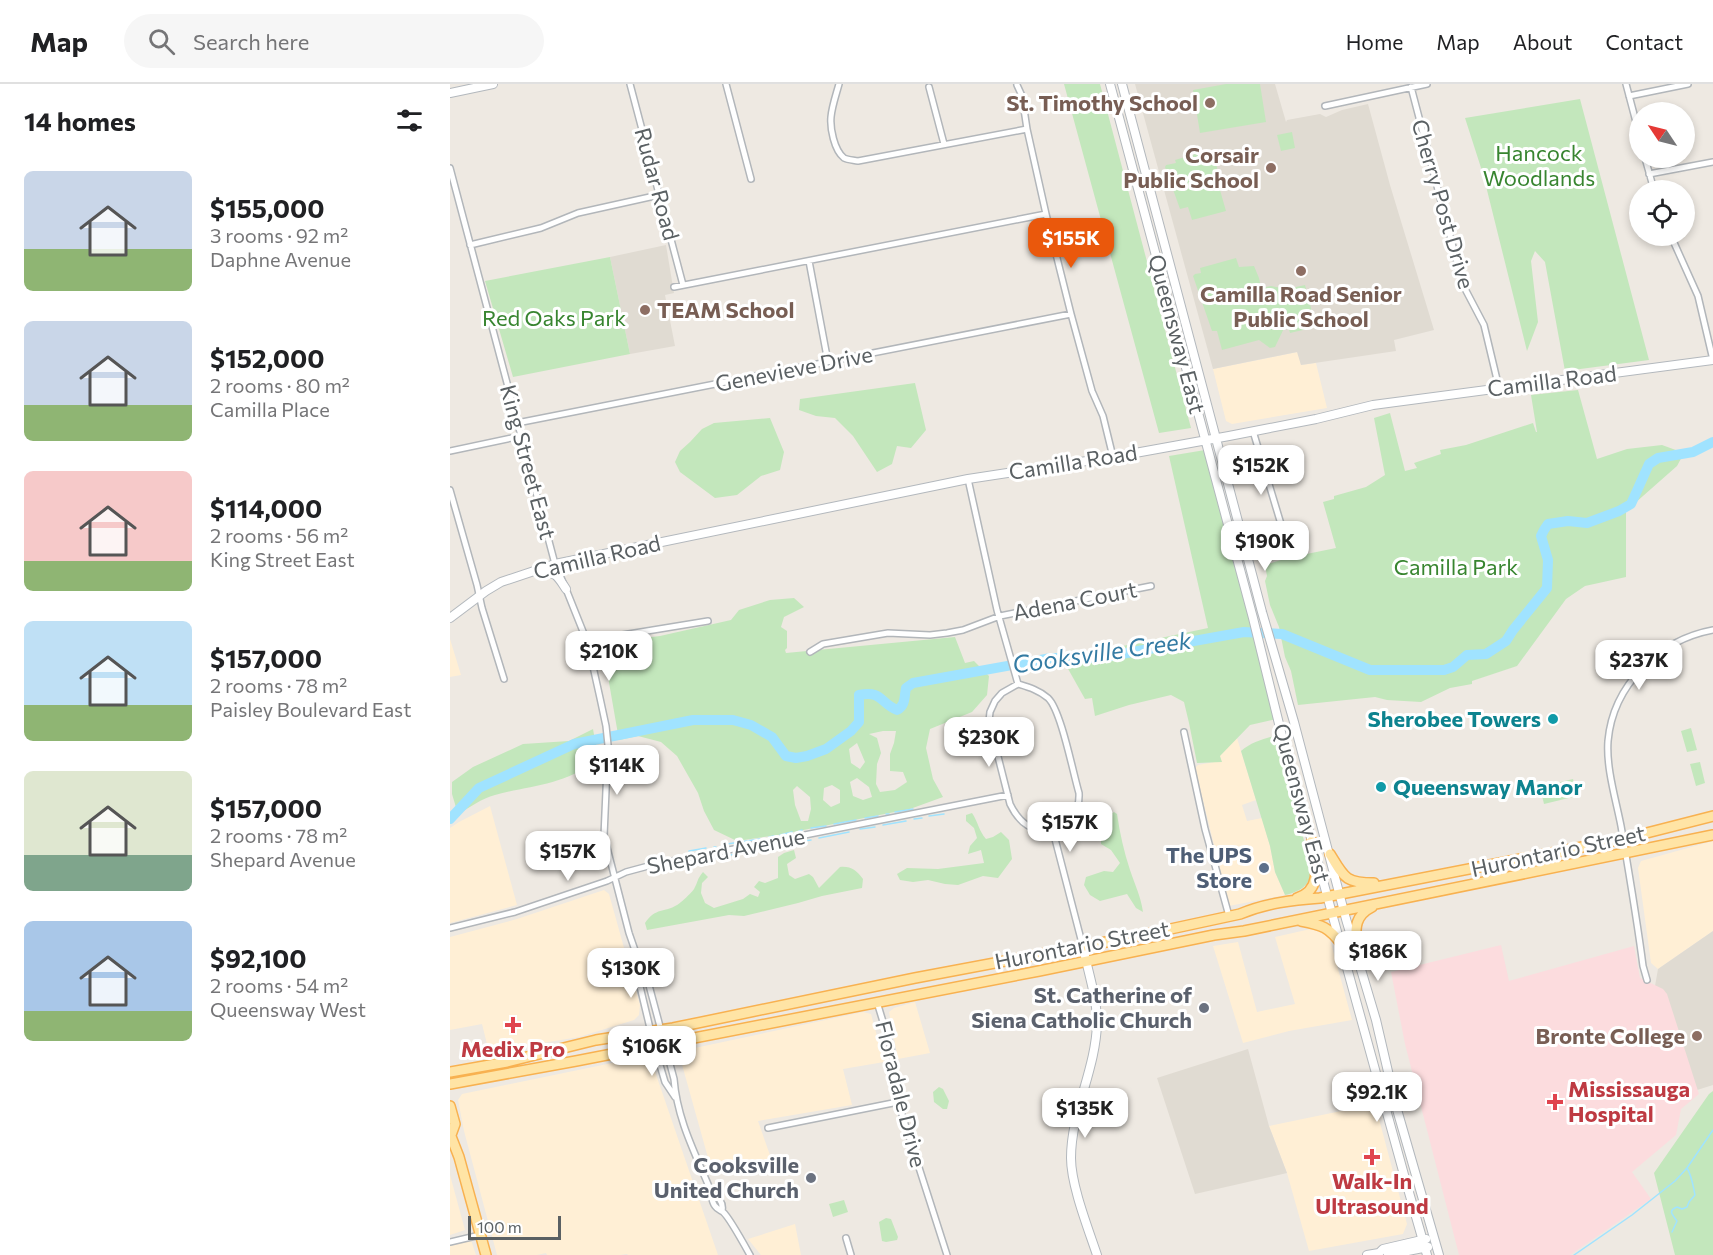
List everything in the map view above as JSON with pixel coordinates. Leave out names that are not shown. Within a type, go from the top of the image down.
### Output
[{"type":"main road","points":[[450,93],[493,84]]},
{"type":"main road","name":"Queensway East","points":[[1110,84],[1260,644],[1282,736],[1425,1247]]},
{"type":"main road","name":"Queensway East","points":[[1122,84],[1262,612],[1438,1255]]},
{"type":"main road","name":"Camilla Road","points":[[450,618],[501,582],[555,564],[968,479],[1113,457],[1316,419],[1373,405],[1713,360]]},
{"type":"main road","points":[[518,575],[549,572],[556,574],[566,589]]},
{"type":"main road","name":"Hurontario Street","points":[[450,1072],[596,1040],[656,1031],[982,965],[1083,947],[1240,914],[1253,908],[1288,900],[1340,894],[1623,839],[1713,816]]},
{"type":"main road","name":"Hurontario Street","points":[[450,1084],[544,1068],[1332,913],[1713,835]]},
{"type":"main road","points":[[1288,900],[1305,896],[1313,885],[1317,873],[1312,841]]},
{"type":"main road","points":[[1330,854],[1341,872],[1351,881],[1388,884]]},
{"type":"main road","points":[[1356,951],[1356,924],[1363,911],[1380,903]]},
{"type":"main road","points":[[1296,920],[1325,927],[1342,945]]},
{"type":"main road","points":[[1083,947],[1094,993],[1097,1025],[1094,1047],[1071,1143],[1071,1161],[1075,1186],[1097,1255]]},
{"type":"main road","points":[[450,1106],[455,1124],[451,1135],[486,1255]]},
{"type":"main road","points":[[1367,1255],[1384,1254],[1383,1249],[1425,1247],[1435,1242]]},
{"type":"street","name":"Rudar Road","points":[[630,84],[683,285]]},
{"type":"street","points":[[726,84],[751,179]]},
{"type":"street","points":[[839,84],[831,124],[836,144],[845,158],[858,161],[1027,129]]},
{"type":"street","points":[[1325,106],[1427,84]]},
{"type":"street","points":[[1626,84],[1631,102]]},
{"type":"street","points":[[1629,96],[1688,84]]},
{"type":"street","points":[[1017,85],[1022,96],[1046,214],[1071,314],[1092,391],[1103,416],[1113,457]]},
{"type":"street","points":[[929,87],[944,144]]},
{"type":"street","name":"Cherry Post Drive","points":[[1411,87],[1463,285],[1484,326],[1499,388]]},
{"type":"street","points":[[1649,174],[1713,162]]},
{"type":"street","name":"King Street East","points":[[450,168],[555,564],[588,644],[607,732],[604,836],[639,964],[646,974],[656,1031]]},
{"type":"street","points":[[1648,168],[1651,180]]},
{"type":"street","points":[[470,244],[541,228],[578,213],[659,195]]},
{"type":"street","points":[[674,287],[1046,214]]},
{"type":"street","points":[[1676,246],[1698,296],[1713,360]]},
{"type":"street","points":[[808,261],[828,362]]},
{"type":"street","name":"Genevieve Drive","points":[[517,423],[1071,314]]},
{"type":"street","points":[[1253,431],[1290,554]]},
{"type":"street","points":[[450,451],[521,436]]},
{"type":"street","points":[[968,479],[1017,681],[1038,691],[1053,703],[1078,793],[1079,801],[1074,816],[1064,829],[1054,836]]},
{"type":"street","points":[[450,490],[504,679]]},
{"type":"street","name":"Adena Court","points":[[810,652],[823,644],[888,633],[930,635],[963,630],[1000,616],[1151,586]]},
{"type":"street","points":[[588,644],[598,639],[708,621]]},
{"type":"street","points":[[1647,980],[1642,966],[1612,781],[1608,747],[1612,723],[1619,702],[1632,680],[1661,650],[1692,635],[1713,630]]},
{"type":"street","points":[[1017,681],[995,701],[990,712],[990,730],[1014,813],[1022,823],[1054,836]]},
{"type":"street","points":[[1184,732],[1205,829],[1229,916]]},
{"type":"street","name":"Shepard Avenue","points":[[450,928],[515,912],[608,881],[626,872],[662,863],[1008,795]]},
{"type":"street","points":[[1054,836],[1083,947]]},
{"type":"street","name":"King Street East","points":[[639,964],[638,978],[656,1031]]},
{"type":"street","name":"Floradale Drive","points":[[877,1002],[891,1048],[898,1102],[947,1255]]},
{"type":"street","points":[[656,1031],[665,1082],[675,1097]]},
{"type":"street","points":[[656,1031],[674,1079],[675,1097],[683,1125],[711,1191],[712,1199],[750,1255]]},
{"type":"street","points":[[768,1128],[898,1102]]},
{"type":"street","points":[[450,1242],[480,1235]]},
{"type":"street","points":[[846,1238],[851,1255]]},
{"type":"shaded area","points":[[1135,84],[1275,84],[1286,122],[1320,114],[1326,117],[1342,110],[1368,104],[1434,330],[1394,340],[1396,351],[1301,365],[1297,352],[1213,369]]},
{"type":"shaded area","name":"TEAM School","points":[[666,245],[674,293],[665,295],[675,346],[630,354],[610,257]]},
{"type":"shaded area","points":[[1298,352],[1301,365],[1316,363],[1327,408],[1232,424],[1226,421],[1213,369]]},
{"type":"shaded area","points":[[450,639],[461,675],[450,677]]},
{"type":"shaded area","points":[[1237,738],[1256,800],[1242,805],[1247,821],[1262,818],[1275,872],[1285,895],[1229,906],[1195,768],[1198,765],[1220,761],[1219,756]]},
{"type":"shaded area","points":[[490,806],[517,905],[450,923],[450,828]]},
{"type":"shaded area","points":[[1713,841],[1713,931],[1658,969],[1651,963],[1638,868],[1641,861]]},
{"type":"shaded area","points":[[604,890],[609,894],[640,1005],[639,1015],[634,1020],[579,1037],[489,1052],[482,1024],[450,1030],[450,937],[517,919]]},
{"type":"shaded area","points":[[1315,928],[1329,936],[1352,1020],[1289,1031],[1243,1043],[1213,946],[1238,942],[1257,1012],[1295,1004],[1275,937]]},
{"type":"shaded area","name":"Bronte College","points":[[1713,931],[1713,1085],[1697,1090],[1655,986],[1658,969]]},
{"type":"shaded area","name":"Mississauga Hospital","points":[[1501,945],[1509,981],[1634,946],[1640,978],[1663,989],[1667,994],[1699,1094],[1681,1109],[1676,1135],[1632,1172],[1651,1199],[1570,1255],[1459,1255],[1405,1044],[1391,972]]},
{"type":"shaded area","points":[[915,1002],[930,1053],[898,1059],[889,1012],[894,1008]]},
{"type":"shaded area","points":[[863,1012],[871,1014],[884,1062],[843,1069],[852,1105],[758,1121],[771,1158],[712,1172],[681,1061],[690,1049]]},
{"type":"shaded area","points":[[1248,1049],[1269,1126],[1287,1173],[1195,1194],[1157,1078]]},
{"type":"shaded area","points":[[650,1057],[718,1255],[547,1255],[546,1253],[497,1255],[464,1131],[458,1100],[462,1094]]},
{"type":"shaded area","points":[[1375,1104],[1407,1224],[1403,1234],[1309,1251],[1287,1173],[1269,1126]]},
{"type":"shaded area","points":[[450,1175],[465,1230],[450,1235]]},
{"type":"shaded area","points":[[795,1224],[801,1255],[761,1255],[748,1239]]},
{"type":"shaded area","points":[[471,1240],[476,1255],[450,1255],[450,1246]]},
{"type":"green space","points":[[1064,84],[1100,84],[1191,428],[1159,433]]},
{"type":"green space","points":[[1226,84],[1260,84],[1266,122],[1200,133],[1193,90]]},
{"type":"green space","name":"Hancock Woodlands","points":[[1580,99],[1649,360],[1565,371],[1545,262],[1535,251],[1531,261],[1538,322],[1527,351],[1483,174],[1465,118]]},
{"type":"green space","points":[[1292,132],[1295,148],[1281,151],[1277,135]]},
{"type":"green space","points":[[1209,150],[1211,157],[1215,156],[1216,176],[1226,211],[1192,220],[1188,207],[1180,209],[1165,167],[1176,163],[1175,160]]},
{"type":"green space","name":"Red Oaks Park","points":[[610,257],[630,354],[513,377],[485,281]]},
{"type":"green space","points":[[1236,258],[1239,267],[1254,266],[1261,288],[1271,286],[1287,289],[1305,285],[1316,327],[1290,333],[1287,322],[1275,347],[1270,348],[1259,340],[1222,350],[1217,331],[1212,331],[1193,276],[1201,273],[1200,268]]},
{"type":"green space","points":[[915,383],[926,430],[911,448],[897,446],[892,464],[877,472],[853,436],[835,418],[816,416],[799,410],[800,399]]},
{"type":"green space","name":"Camilla Park","points":[[1578,390],[1597,459],[1627,449],[1662,445],[1684,453],[1677,466],[1626,511],[1626,577],[1585,586],[1566,599],[1517,666],[1472,681],[1472,684],[1450,688],[1421,702],[1375,697],[1298,705],[1279,627],[1270,605],[1265,581],[1267,576],[1265,565],[1336,548],[1323,502],[1334,499],[1334,496],[1366,487],[1385,475],[1374,418],[1390,413],[1405,471],[1417,468],[1414,463],[1441,454],[1440,450],[1466,445],[1533,423],[1537,432],[1531,395]]},
{"type":"green space","points":[[770,418],[784,452],[780,470],[761,476],[737,495],[715,498],[680,472],[675,462],[680,451],[702,429],[714,423]]},
{"type":"green space","points":[[1205,450],[1276,719],[1250,725],[1220,756],[1222,762],[1197,763],[1184,702],[1171,695],[1095,716],[1092,698],[1085,699],[1067,667],[1080,655],[1208,628],[1169,456]]},
{"type":"green space","points":[[794,598],[804,607],[784,617],[781,627],[787,631],[786,653],[955,637],[965,663],[974,661],[989,676],[987,695],[972,712],[930,729],[926,748],[933,779],[943,797],[910,809],[737,841],[714,830],[698,793],[677,756],[661,742],[638,736],[619,740],[603,648],[605,645],[660,636],[731,620],[739,610],[770,600]],"holes":[[[896,731],[890,754],[890,771],[903,772],[907,782],[895,790],[880,792],[876,784],[877,764],[881,753],[877,738],[869,734]],[[857,743],[865,762],[860,769],[851,763],[849,749]],[[857,778],[869,787],[872,797],[863,800],[853,796],[850,782]],[[832,785],[840,790],[840,803],[831,807],[823,800],[824,788]],[[797,786],[810,797],[811,809],[808,821],[801,821],[795,805],[793,790]]]},
{"type":"green space","points":[[1691,728],[1697,750],[1687,752],[1681,731]]},
{"type":"green space","points":[[593,729],[598,757],[587,766],[563,779],[490,796],[458,814],[452,794],[452,782],[473,767],[523,744],[569,741]]},
{"type":"green space","points":[[1277,735],[1312,870],[1309,880],[1303,887],[1285,895],[1275,872],[1270,846],[1241,751],[1253,743]]},
{"type":"green space","points":[[1700,762],[1705,783],[1696,786],[1690,764]]},
{"type":"green space","points":[[1573,779],[1577,796],[1544,804],[1540,787]]},
{"type":"green space","points":[[1114,812],[1117,814],[1124,850],[1143,912],[1136,908],[1127,894],[1100,901],[1090,895],[1084,885],[1086,877],[1104,871],[1113,872],[1120,863],[1111,850],[1101,844],[1102,825]]},
{"type":"green space","points":[[972,813],[986,839],[1001,832],[1009,840],[1012,859],[998,878],[983,876],[958,885],[928,880],[913,882],[900,880],[897,874],[907,868],[938,869],[984,863],[981,850],[968,854],[970,846],[977,838],[974,828],[966,821],[966,815]]},
{"type":"green space","points":[[794,850],[796,858],[787,864],[789,875],[795,879],[809,874],[819,888],[840,867],[847,867],[856,871],[863,879],[862,888],[744,916],[729,915],[647,930],[645,923],[649,918],[681,902],[694,889],[703,872],[708,877],[702,883],[701,893],[705,903],[714,908],[743,899],[750,894],[758,897],[760,892],[754,887],[759,881],[765,883],[778,878],[778,857]]},
{"type":"green space","points":[[939,1087],[943,1089],[949,1101],[947,1109],[943,1109],[934,1102],[933,1092]]},
{"type":"green space","points":[[1713,1091],[1713,1255],[1675,1255],[1654,1173]]},
{"type":"green space","points":[[844,1200],[848,1212],[833,1217],[829,1204]]},
{"type":"green space","points":[[886,1218],[891,1219],[897,1240],[882,1241],[879,1222]]},
{"type":"waterway","name":"Cooksville Creek","points":[[450,819],[479,788],[574,744],[693,720],[733,720],[751,725],[772,737],[786,756],[796,758],[826,749],[851,731],[859,722],[859,695],[872,694],[897,710],[903,703],[906,688],[913,683],[1051,658],[1099,658],[1244,632],[1282,634],[1370,670],[1444,670],[1453,667],[1467,655],[1486,654],[1506,641],[1547,588],[1548,560],[1541,536],[1548,524],[1568,521],[1587,523],[1619,511],[1631,504],[1649,464],[1658,458],[1693,452],[1713,442]]},
{"type":"waterway","points":[[895,812],[913,809]]},
{"type":"waterway","points":[[929,816],[944,814]]},
{"type":"waterway","points":[[865,818],[878,816]]},
{"type":"waterway","points":[[914,819],[922,818]]},
{"type":"waterway","points":[[834,824],[856,820]]},
{"type":"waterway","points":[[883,825],[906,821]]},
{"type":"waterway","points":[[811,828],[826,826]]},
{"type":"waterway","points":[[860,829],[875,827]]},
{"type":"waterway","points":[[780,835],[792,832]]},
{"type":"waterway","points":[[819,838],[849,832]]},
{"type":"waterway","points":[[769,837],[774,836]]},
{"type":"waterway","points":[[727,844],[760,839]]},
{"type":"waterway","points":[[790,843],[811,840]]},
{"type":"waterway","points":[[771,847],[782,845]]},
{"type":"waterway","points":[[689,851],[706,848]]},
{"type":"waterway","points":[[747,852],[764,849]]},
{"type":"waterway","points":[[716,858],[740,853]]},
{"type":"waterway","points":[[692,862],[709,859]]},
{"type":"waterway","points":[[1574,1255],[1632,1215],[1675,1181],[1687,1168],[1713,1130]]},
{"type":"waterway","points":[[1672,1232],[1677,1221],[1672,1210],[1677,1207],[1682,1209],[1687,1207],[1695,1195],[1687,1168]]},
{"type":"place","name":"St. Timothy School","points":[[1210,103]]},
{"type":"place","name":"Corsair Public School","points":[[1271,168]]},
{"type":"place","name":"Camilla Road Senior Public School","points":[[1301,271]]},
{"type":"place","name":"TEAM School","points":[[645,310]]},
{"type":"place","name":"Sherobee Towers","points":[[1553,719]]},
{"type":"place","name":"Queensway Manor","points":[[1381,787]]},
{"type":"place","name":"The UPS Store","points":[[1264,868]]},
{"type":"place","name":"St. Catherine of Siena Catholic Church","points":[[1204,1008]]},
{"type":"place","name":"Medix Pro","points":[[513,1025]]},
{"type":"place","name":"Bronte College","points":[[1697,1036]]},
{"type":"place","name":"Mississauga Hospital","points":[[1555,1102]]},
{"type":"place","name":"Walk-In Ultrasound","points":[[1372,1157]]},
{"type":"place","name":"Cooksville United Church","points":[[811,1178]]}]
